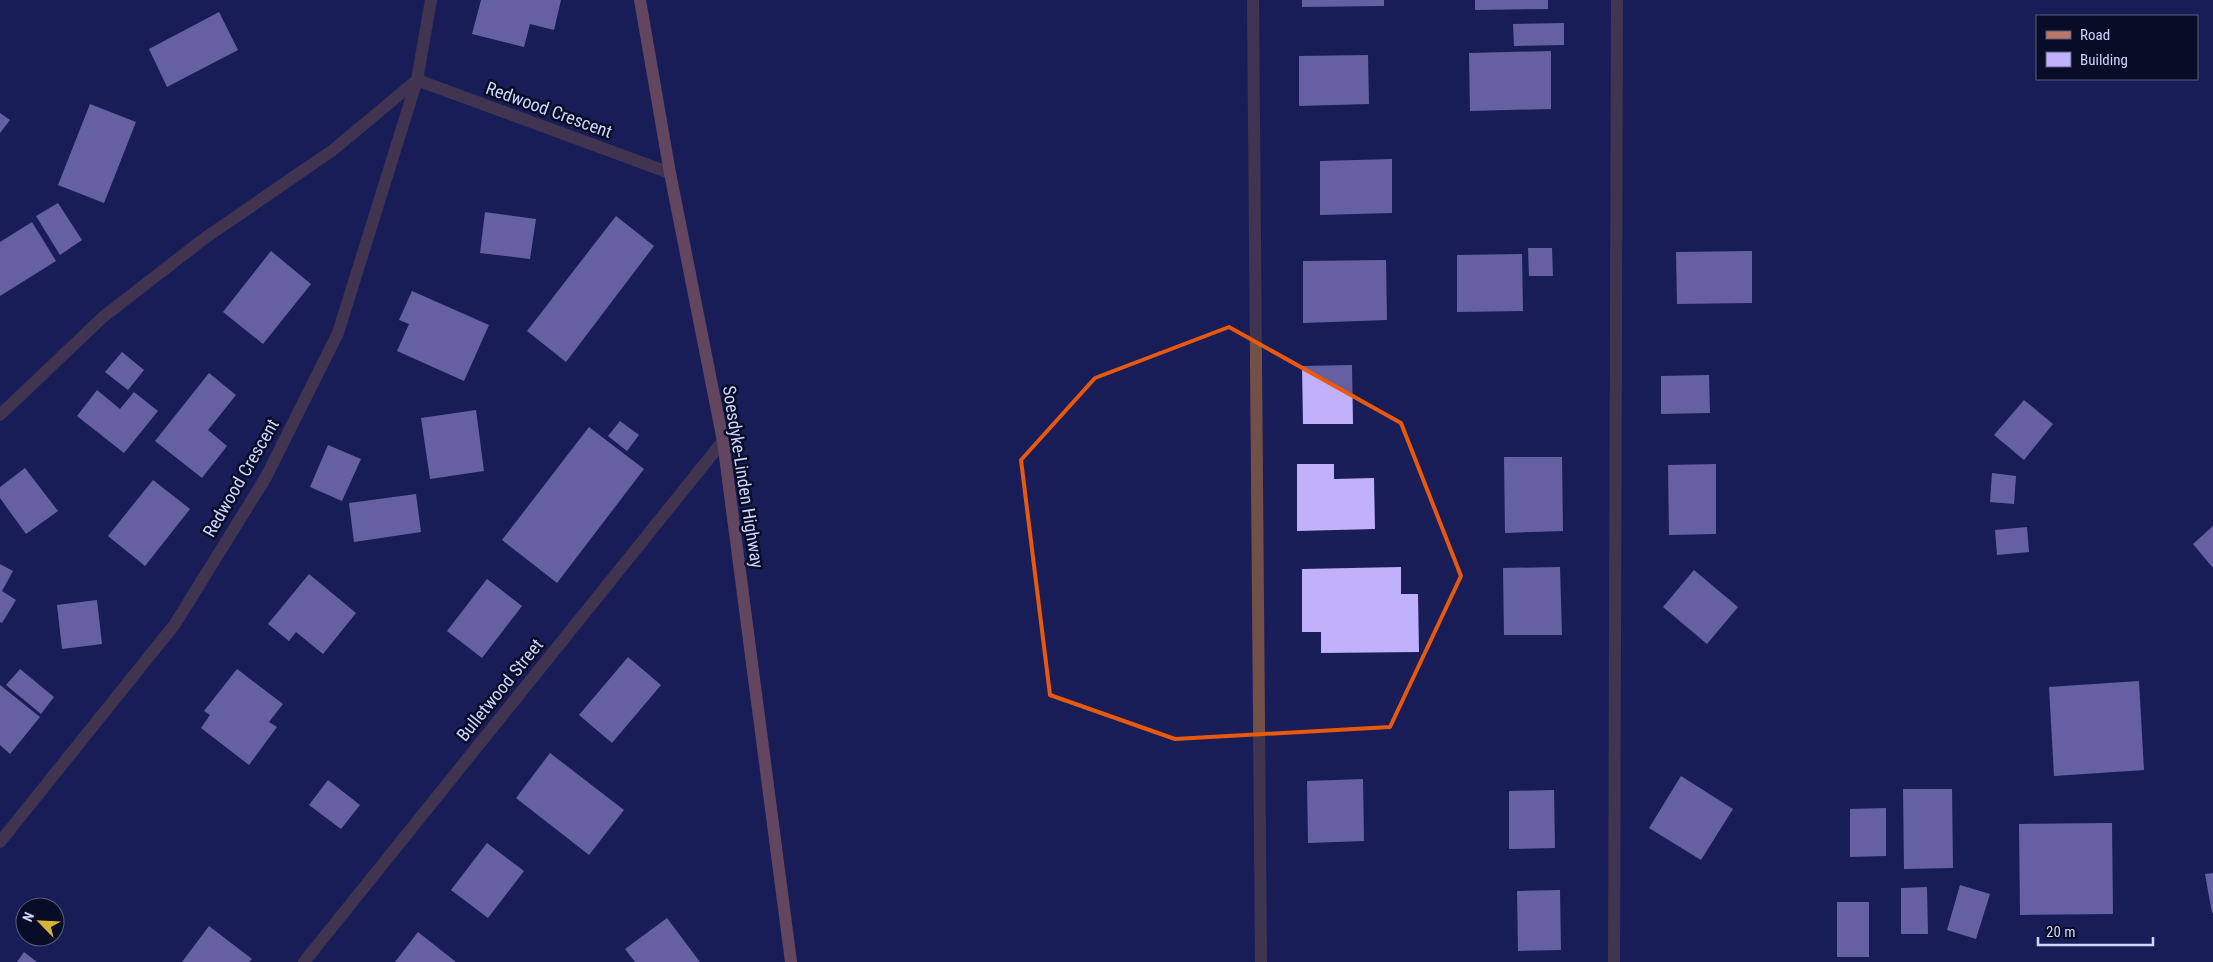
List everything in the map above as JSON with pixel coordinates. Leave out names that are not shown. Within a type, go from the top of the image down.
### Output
[{"type":"main road","name":"Soesdyke-Linden Highway","points":[[640,0],[670,173],[723,441],[791,962]]},
{"type":"street","name":"Redwood Crescent","points":[[0,842],[175,624],[266,477],[338,333],[417,80],[431,0]]},
{"type":"street","points":[[1253,0],[1261,962]]},
{"type":"street","points":[[1614,962],[1617,0]]},
{"type":"street","name":"Redwood Crescent","points":[[417,80],[670,173]]},
{"type":"street","points":[[0,415],[103,317],[205,238],[333,150],[417,80]]},
{"type":"street","name":"Bulletwood Street","points":[[304,962],[723,441]]},
{"type":"highlighted area","points":[[1229,327],[1401,423],[1461,576],[1390,727],[1175,739],[1050,695],[1021,460],[1095,378]]},
{"type":"building","points":[[481,0],[561,0],[554,30],[530,24],[524,47],[472,34]]},
{"type":"building","points":[[1302,0],[1384,0],[1384,6],[1302,7]]},
{"type":"building","points":[[1475,0],[1548,0],[1548,9],[1475,10]]},
{"type":"building","points":[[219,12],[238,50],[167,87],[149,49]]},
{"type":"building","points":[[1564,23],[1564,45],[1514,46],[1513,24]]},
{"type":"building","points":[[1551,51],[1551,109],[1470,111],[1469,53]]},
{"type":"building","points":[[1368,55],[1369,104],[1299,106],[1299,56]]},
{"type":"building","points":[[90,104],[136,122],[104,203],[58,185]]},
{"type":"building","points":[[0,113],[10,120],[0,133]]},
{"type":"building","points":[[1392,159],[1392,213],[1320,215],[1320,161]]},
{"type":"building","points":[[58,203],[82,240],[60,255],[36,216]]},
{"type":"building","points":[[485,212],[536,219],[530,259],[480,253]]},
{"type":"building","points":[[616,216],[654,246],[566,362],[527,331]]},
{"type":"building","points":[[32,222],[56,261],[0,296],[0,242]]},
{"type":"building","points":[[1528,248],[1552,248],[1553,276],[1529,276]]},
{"type":"building","points":[[271,251],[311,284],[263,344],[223,312]]},
{"type":"building","points":[[1752,251],[1752,303],[1677,304],[1676,252]]},
{"type":"building","points":[[1522,254],[1523,311],[1457,312],[1457,255]]},
{"type":"building","points":[[1386,260],[1387,320],[1303,323],[1303,261]]},
{"type":"building","points":[[412,291],[489,325],[464,381],[397,351],[409,324],[399,320]]},
{"type":"building","points":[[122,352],[144,370],[128,390],[105,372]]},
{"type":"building","points":[[1352,365],[1353,424],[1303,424],[1302,366]]},
{"type":"building","points":[[209,373],[236,395],[208,430],[227,446],[202,478],[155,441]]},
{"type":"building","points":[[1709,375],[1710,413],[1661,414],[1661,376]]},
{"type":"building","points":[[97,390],[120,409],[134,392],[158,411],[124,453],[77,416]]},
{"type":"building","points":[[2024,400],[2053,424],[2024,460],[1994,435]]},
{"type":"building","points":[[476,410],[484,471],[430,479],[421,418]]},
{"type":"building","points":[[620,421],[639,435],[627,451],[608,436]]},
{"type":"building","points":[[589,427],[644,469],[557,583],[502,540]]},
{"type":"building","points":[[328,445],[361,459],[342,501],[310,487]]},
{"type":"building","points":[[1504,457],[1562,457],[1563,531],[1505,533]]},
{"type":"building","points":[[1297,464],[1334,464],[1334,479],[1374,478],[1375,529],[1297,531]]},
{"type":"building","points":[[1716,464],[1716,534],[1669,535],[1668,465]]},
{"type":"building","points":[[25,468],[58,511],[26,534],[0,498],[0,487]]},
{"type":"building","points":[[1992,473],[2016,476],[2014,504],[1990,502]]},
{"type":"building","points":[[153,480],[190,509],[145,566],[108,536]]},
{"type":"building","points":[[416,494],[421,532],[354,542],[349,503]]},
{"type":"building","points":[[2213,526],[2213,568],[2193,544]]},
{"type":"building","points":[[2027,527],[2029,552],[1997,555],[1995,530]]},
{"type":"building","points":[[0,564],[13,571],[2,591],[16,600],[2,623],[0,622]]},
{"type":"building","points":[[1401,567],[1401,594],[1418,594],[1419,652],[1321,653],[1321,632],[1302,632],[1302,569]]},
{"type":"building","points":[[1560,567],[1562,635],[1504,635],[1503,568]]},
{"type":"building","points":[[1694,570],[1738,607],[1707,644],[1663,607]]},
{"type":"building","points":[[309,574],[356,613],[323,654],[296,632],[289,641],[268,624]]},
{"type":"building","points":[[487,579],[522,606],[482,658],[447,631]]},
{"type":"building","points":[[97,600],[102,644],[62,649],[57,605]]},
{"type":"building","points":[[628,657],[661,685],[612,743],[579,715]]},
{"type":"building","points":[[20,669],[54,697],[41,714],[6,685]]},
{"type":"building","points":[[237,669],[283,704],[269,722],[277,727],[249,765],[201,728],[210,715],[204,711]]},
{"type":"building","points":[[2139,681],[2144,770],[2054,776],[2049,687]]},
{"type":"building","points":[[0,685],[40,717],[10,754],[0,745]]},
{"type":"building","points":[[550,753],[624,810],[589,855],[516,798]]},
{"type":"building","points":[[1681,776],[1733,809],[1701,860],[1649,828]]},
{"type":"building","points":[[1363,779],[1364,841],[1308,843],[1307,781]]},
{"type":"building","points":[[328,780],[360,805],[341,829],[309,805]]},
{"type":"building","points":[[1903,789],[1952,789],[1953,868],[1904,869]]},
{"type":"building","points":[[1554,790],[1555,848],[1509,849],[1509,791]]},
{"type":"building","points":[[1886,808],[1886,856],[1850,857],[1850,809]]},
{"type":"building","points":[[2112,823],[2113,914],[2020,915],[2019,824]]},
{"type":"building","points":[[487,843],[524,871],[488,918],[451,890]]},
{"type":"building","points":[[2213,873],[2213,913],[2212,913],[2205,874]]},
{"type":"building","points":[[1960,885],[1990,894],[1976,939],[1947,930]]},
{"type":"building","points":[[1927,887],[1928,934],[1901,934],[1901,888]]},
{"type":"building","points":[[1560,890],[1561,950],[1518,951],[1517,891]]},
{"type":"building","points":[[1837,902],[1869,902],[1869,957],[1837,957]]},
{"type":"building","points":[[667,918],[700,962],[635,962],[625,949]]},
{"type":"building","points":[[209,926],[252,959],[249,962],[182,962]]},
{"type":"building","points":[[418,932],[456,962],[395,962]]},
{"type":"building","points":[[24,952],[37,962],[17,962]]}]
